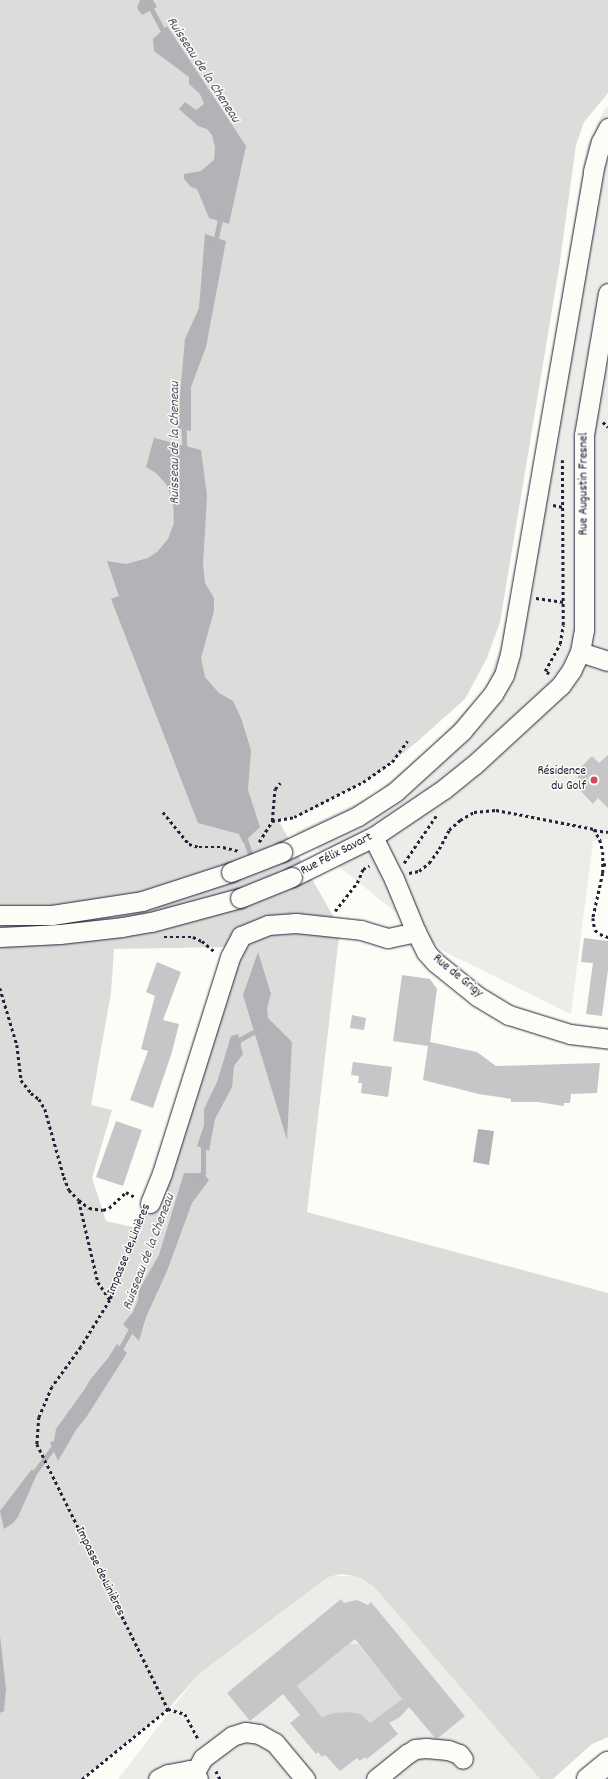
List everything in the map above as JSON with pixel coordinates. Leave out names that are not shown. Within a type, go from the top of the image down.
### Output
[{"type":"main road","points":[[588,1779],[608,1763]]},
{"type":"street","points":[[0,916],[52,915],[142,901],[231,872],[282,852],[358,816],[395,792],[462,730],[494,694],[504,674],[510,654],[593,171],[601,142],[608,128]]},
{"type":"street","name":"Rue Augustin Fresnel","points":[[580,652],[584,630],[585,602],[584,434],[608,293]]},
{"type":"street","points":[[580,652],[608,661]]},
{"type":"street","name":"Rue Félix Savart","points":[[0,937],[60,934],[122,927],[166,919],[240,898],[292,877],[373,837],[426,802],[474,765],[561,685],[572,669],[580,652]]},
{"type":"street","name":"Rue de Grigy","points":[[373,837],[394,879],[416,932],[426,952],[435,962],[477,996],[509,1015],[570,1034],[608,1039]]},
{"type":"street","name":"Impasse de Linières","points":[[150,1203],[162,1173],[230,957],[241,936],[268,925],[296,924],[361,930],[388,938],[416,932]]},
{"type":"street","points":[[158,1779],[168,1774],[190,1770],[196,1777],[203,1758],[232,1736],[245,1732],[259,1734],[275,1743],[305,1779]]},
{"type":"street","points":[[376,1779],[415,1749],[426,1748],[448,1750],[459,1754],[463,1759]]},
{"type":"path","points":[[520,595],[564,602],[585,602]]},
{"type":"path","points":[[272,821],[294,816],[363,782],[392,762],[407,741]]},
{"type":"path","points":[[257,844],[272,821],[275,789],[280,782]]},
{"type":"path","points":[[394,879],[419,871],[429,863],[449,830],[460,820],[474,812],[496,810],[608,832]]},
{"type":"path","points":[[163,812],[189,844],[199,847],[223,847],[241,851]]},
{"type":"path","points":[[594,829],[600,840],[603,852],[603,864],[593,918],[595,930],[600,934],[608,936]]},
{"type":"path","points":[[320,926],[339,907],[357,883],[363,869],[384,857]]},
{"type":"path","points":[[603,864],[608,865]]},
{"type":"path","points":[[157,937],[194,937],[202,941],[218,954],[230,957]]},
{"type":"path","points":[[0,988],[17,1045],[21,1080],[24,1086],[39,1099],[45,1109],[69,1190],[78,1200],[89,1208],[103,1210],[109,1208],[126,1192],[150,1203]]},
{"type":"path","points":[[78,1200],[98,1282],[110,1300]]},
{"type":"path","name":"Impasse de Linières","points":[[82,1779],[168,1709],[37,1444],[39,1417],[52,1387],[81,1347],[110,1300],[150,1203]]},
{"type":"shaded area","points":[[0,0],[608,0],[608,93],[584,122],[576,145],[559,268],[500,622],[487,658],[465,699],[418,741],[375,776],[302,815],[278,820],[340,928],[307,1212],[608,1293],[608,1737],[592,1744],[553,1779],[540,1779],[373,1586],[359,1577],[342,1574],[328,1577],[201,1672],[168,1709],[82,1779],[0,1779]],"holes":[[[228,947],[159,1170],[137,1228],[106,1221],[92,1178],[112,1110],[91,1105],[111,993],[114,949]]]},
{"type":"shaded area","points":[[140,0],[153,0],[157,7],[142,15],[137,8]]},
{"type":"shaded area","points":[[167,26],[246,146],[229,224],[209,218],[197,189],[191,187],[184,179],[184,174],[201,171],[214,160],[215,147],[212,135],[207,129],[198,126],[179,109],[185,102],[196,110],[204,104],[200,94],[189,84],[189,77],[154,51],[153,39]]},
{"type":"shaded area","points":[[608,107],[608,839],[593,841],[571,1014],[445,952],[296,832],[374,795],[435,743],[485,689],[502,642],[529,493],[587,145],[604,110]]},
{"type":"shaded area","points":[[205,234],[226,241],[206,347],[191,387],[191,431],[177,428],[185,339],[199,308]]},
{"type":"shaded area","points":[[154,438],[201,450],[207,496],[203,565],[205,583],[214,598],[214,611],[201,658],[205,677],[219,693],[233,701],[241,718],[251,750],[248,790],[260,827],[243,843],[239,834],[198,823],[111,599],[119,596],[107,561],[126,564],[148,558],[157,552],[168,539],[174,523],[173,501],[166,484],[156,473],[146,467]]},
{"type":"shaded area","points":[[258,952],[271,994],[267,1008],[268,1018],[292,1042],[287,1140],[243,995]]},
{"type":"shaded area","points":[[238,1034],[243,1054],[234,1066],[232,1087],[215,1119],[209,1151],[197,1146],[204,1125],[204,1109],[217,1082],[231,1036]]},
{"type":"shaded area","points":[[478,1129],[494,1131],[489,1165],[473,1162]]},
{"type":"shaded area","points":[[184,1173],[203,1173],[209,1180],[192,1203],[167,1271],[146,1317],[139,1341],[123,1324],[133,1312],[138,1300],[139,1290],[159,1255]]},
{"type":"shaded area","points":[[117,1344],[127,1353],[87,1416],[76,1430],[58,1461],[50,1442],[54,1441],[56,1429]]},
{"type":"shaded area","points":[[32,1469],[36,1476],[18,1517],[13,1523],[4,1529],[0,1511]]},
{"type":"shaded area","points":[[329,1576],[358,1576],[372,1585],[541,1779],[118,1779],[201,1671]]},
{"type":"shaded area","points":[[0,1636],[6,1689],[4,1711],[0,1713]]},
{"type":"shaded area","points":[[349,1644],[358,1644],[402,1699],[370,1723],[361,1714],[348,1712],[333,1713],[322,1717],[297,1686]]},
{"type":"building","name":"Résidence du Golf","points":[[608,755],[608,808],[598,798],[593,804],[577,787],[582,782],[577,777],[584,770],[581,767],[592,756],[599,763]]},
{"type":"building","points":[[584,938],[608,941],[608,970],[602,1016],[586,1014],[593,963],[581,962]]},
{"type":"building","points":[[157,962],[181,972],[163,1020],[179,1024],[172,1052],[153,1108],[130,1100],[148,1051],[141,1049],[155,996],[146,992]]},
{"type":"building","points":[[402,975],[430,979],[437,989],[430,1042],[477,1052],[496,1066],[600,1063],[597,1093],[571,1094],[570,1103],[564,1103],[564,1106],[538,1102],[511,1102],[511,1099],[479,1094],[423,1080],[428,1046],[393,1041]]},
{"type":"building","points":[[352,1015],[366,1018],[364,1030],[350,1028]]},
{"type":"building","points":[[353,1062],[392,1067],[388,1097],[361,1093],[362,1083],[358,1083],[359,1076],[351,1075]]},
{"type":"building","points":[[116,1121],[142,1130],[123,1186],[96,1177]]},
{"type":"building","points":[[341,1599],[344,1603],[357,1600],[368,1605],[371,1602],[465,1716],[438,1738],[435,1738],[409,1707],[400,1717],[389,1723],[398,1734],[367,1759],[365,1757],[360,1761],[357,1758],[340,1771],[325,1755],[322,1757],[318,1752],[316,1754],[290,1723],[300,1715],[283,1694],[250,1721],[227,1693]],"holes":[[[355,1639],[402,1699],[370,1723],[361,1714],[348,1712],[333,1713],[322,1717],[297,1686]]]},
{"type":"waterway","name":"Ruisseau de la Cheneau","points":[[147,0],[165,34]]},
{"type":"waterway","name":"Ruisseau de la Cheneau","points":[[215,243],[221,215]]},
{"type":"waterway","name":"Ruisseau de la Cheneau","points":[[184,425],[185,452]]},
{"type":"waterway","name":"Ruisseau de la Cheneau","points":[[244,835],[250,852]]},
{"type":"waterway","name":"Ruisseau de la Cheneau","points":[[237,1044],[239,1040],[257,1030],[257,1028]]},
{"type":"waterway","name":"Ruisseau de la Cheneau","points":[[199,1176],[203,1173],[203,1143]]},
{"type":"waterway","name":"Ruisseau de la Cheneau","points":[[118,1353],[132,1328]]},
{"type":"waterway","name":"Ruisseau de la Cheneau","points":[[31,1477],[55,1445]]},
{"type":"place","name":"Résidence du Golf","points":[[594,780]]}]
